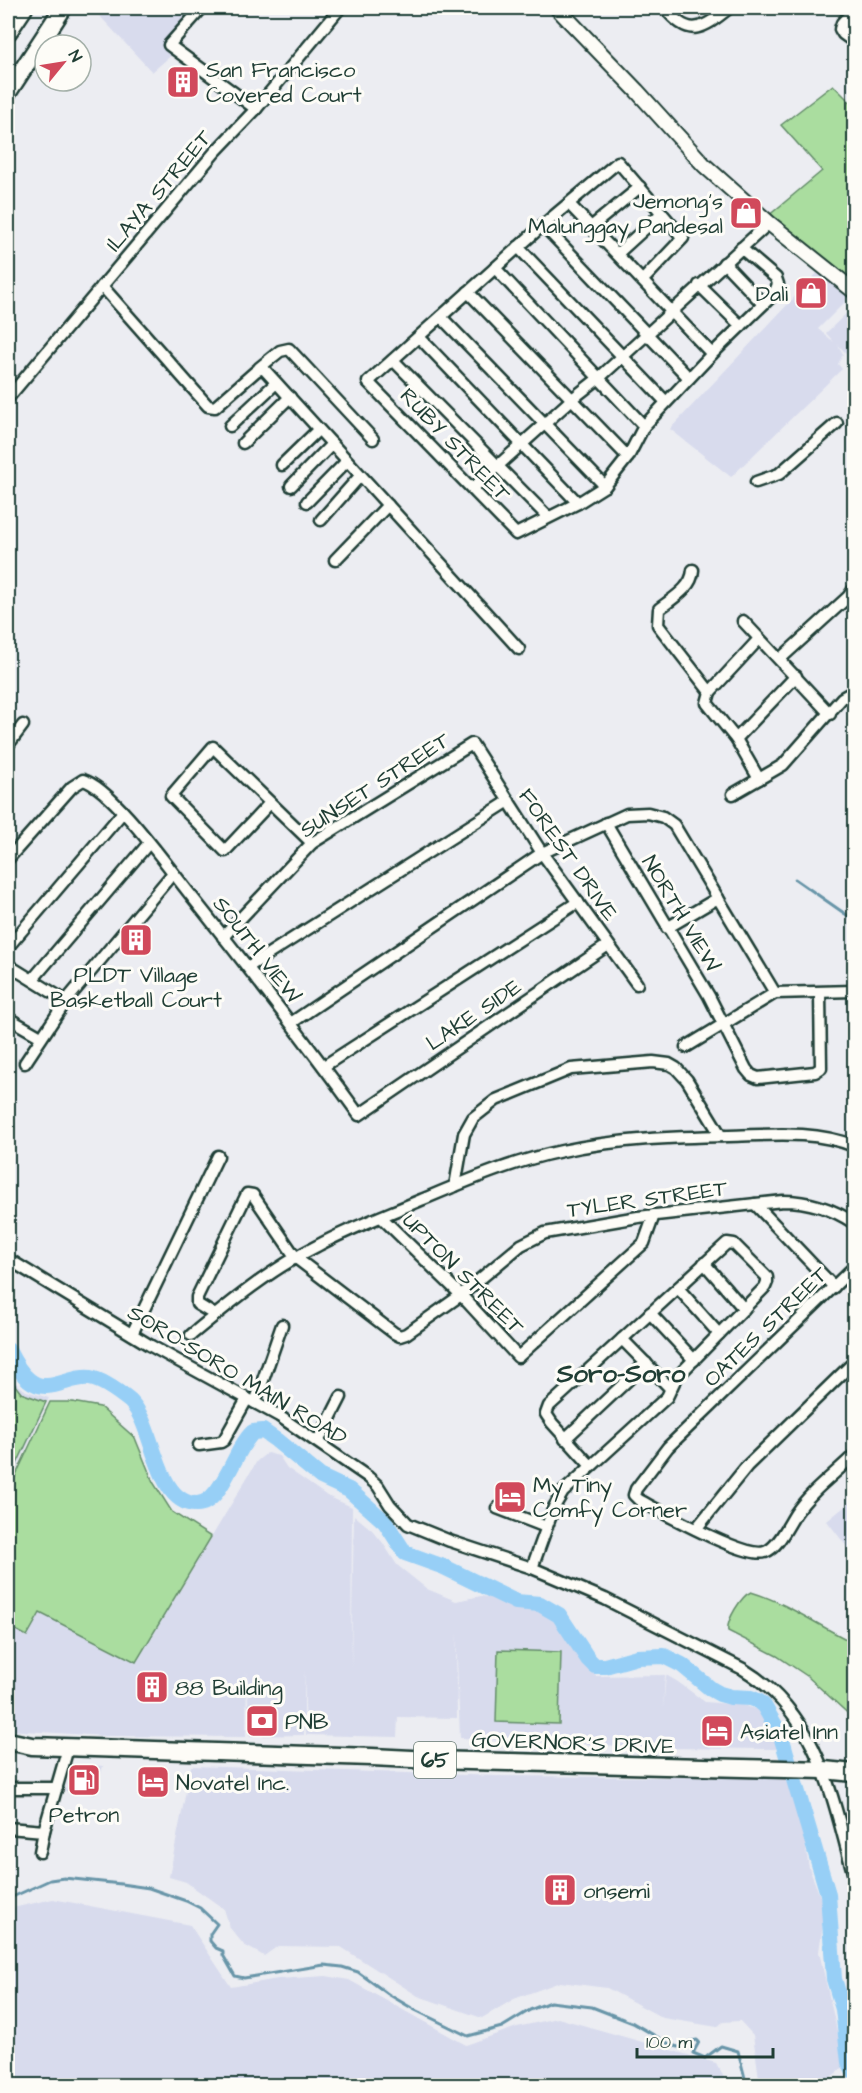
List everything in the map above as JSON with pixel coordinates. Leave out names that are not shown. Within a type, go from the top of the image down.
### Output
[{"type":"highway","points":[[8,32],[24,8]]},
{"type":"highway","points":[[8,93],[63,8]]},
{"type":"highway","name":"GOVERNOR'S DRIVE","points":[[8,1740],[32,1746],[68,1748],[819,1770]]},
{"type":"highway","name":"GOVERNOR'S DRIVE","points":[[8,1751],[32,1746]]},
{"type":"highway","name":"65","points":[[819,1770],[855,1773]]},
{"type":"main road","points":[[558,8],[704,165],[769,223],[855,291]]},
{"type":"street","points":[[202,8],[169,45],[256,109]]},
{"type":"street","name":"ILAYA STREET","points":[[8,398],[215,152],[256,109],[340,8]]},
{"type":"street","points":[[665,8],[682,26],[697,29],[713,21],[729,8]]},
{"type":"street","points":[[855,10],[842,23],[840,29],[843,34],[855,42]]},
{"type":"street","points":[[643,280],[684,238],[618,162],[518,247],[393,360],[548,517],[605,486],[628,458],[644,426],[712,354],[774,294],[778,284],[776,278],[741,248]]},
{"type":"street","points":[[591,226],[640,187]]},
{"type":"street","points":[[569,204],[712,354]]},
{"type":"street","points":[[617,254],[662,213]]},
{"type":"street","points":[[473,488],[571,400],[599,378],[646,332],[769,223]]},
{"type":"street","points":[[543,225],[689,378]]},
{"type":"street","points":[[518,247],[666,402]]},
{"type":"street","points":[[724,263],[764,304]]},
{"type":"street","points":[[495,268],[644,426]]},
{"type":"street","points":[[699,285],[741,326]]},
{"type":"street","points":[[102,286],[211,408],[280,351],[290,349],[373,439]]},
{"type":"street","points":[[468,292],[628,458]]},
{"type":"street","points":[[441,317],[605,486]]},
{"type":"street","points":[[419,337],[578,502]]},
{"type":"street","name":"RUBY STREET","points":[[393,360],[368,382],[516,534],[548,517]]},
{"type":"street","points":[[260,368],[263,368],[290,397],[519,649]]},
{"type":"street","points":[[230,426],[276,383]]},
{"type":"street","points":[[243,442],[290,397]]},
{"type":"street","points":[[756,482],[779,474],[837,423]]},
{"type":"street","points":[[282,465],[318,430]]},
{"type":"street","points":[[291,486],[332,444]]},
{"type":"street","points":[[307,502],[347,461]]},
{"type":"street","points":[[321,520],[360,476]]},
{"type":"street","points":[[335,560],[388,505]]},
{"type":"street","points":[[693,570],[693,579],[689,585],[659,609],[657,625],[710,692]]},
{"type":"street","points":[[780,659],[855,589]]},
{"type":"street","points":[[742,621],[830,714]]},
{"type":"street","points":[[759,639],[710,692],[707,703],[736,739],[759,779]]},
{"type":"street","points":[[736,739],[796,676]]},
{"type":"street","points":[[733,794],[783,765],[842,698],[855,691]]},
{"type":"street","points":[[8,745],[23,724]]},
{"type":"street","name":"FOREST DRIVE","points":[[472,744],[542,853],[637,984]]},
{"type":"street","name":"SUNSET STREET","points":[[223,936],[312,843],[472,744]]},
{"type":"street","points":[[270,802],[225,850],[171,796],[213,747],[270,802],[312,843]]},
{"type":"street","name":"SOUTH VIEW","points":[[8,859],[78,782],[83,780],[90,782],[123,812],[150,843],[248,967],[359,1114]]},
{"type":"street","points":[[248,967],[509,801]]},
{"type":"street","points":[[8,947],[123,812]]},
{"type":"street","points":[[291,1023],[542,853],[627,814],[648,813],[663,817],[674,825],[775,993]]},
{"type":"street","name":"NORTH VIEW","points":[[606,823],[709,996],[751,1075],[758,1078],[815,1072],[821,1068],[820,993]]},
{"type":"street","points":[[33,979],[150,843]]},
{"type":"street","points":[[25,1063],[66,1001],[172,873]]},
{"type":"street","points":[[667,928],[718,898]]},
{"type":"street","points":[[324,1066],[578,902]]},
{"type":"street","name":"LAKE SIDE","points":[[359,1114],[608,945]]},
{"type":"street","points":[[8,965],[66,1001]]},
{"type":"street","points":[[686,1047],[775,993],[855,992]]},
{"type":"street","points":[[8,1018],[41,1037]]},
{"type":"street","points":[[455,1186],[464,1134],[473,1118],[496,1100],[571,1069],[653,1062],[669,1064],[687,1080],[721,1136]]},
{"type":"street","points":[[191,1335],[242,1293],[326,1241],[504,1167],[575,1148],[642,1139],[816,1136],[855,1146]]},
{"type":"street","points":[[132,1334],[218,1156]]},
{"type":"street","points":[[215,1315],[197,1304],[197,1297],[248,1194],[253,1195],[296,1258]]},
{"type":"street","name":"TYLER STREET","points":[[296,1258],[400,1336],[461,1295],[521,1245],[538,1235],[558,1230],[654,1215],[783,1201],[808,1203],[833,1211],[855,1223]]},
{"type":"street","points":[[755,1204],[834,1287]]},
{"type":"street","name":"UPTON STREET","points":[[381,1217],[461,1295],[518,1357],[644,1243],[654,1215]]},
{"type":"street","points":[[532,1568],[558,1500],[591,1466],[667,1397],[676,1378],[744,1309],[767,1282],[768,1279],[764,1273],[737,1246],[730,1242],[704,1263],[571,1384],[546,1410],[548,1418],[591,1466]]},
{"type":"street","name":"SORO-SORO MAIN ROAD","points":[[8,1259],[132,1334],[279,1416],[373,1481],[390,1505],[408,1524],[450,1541],[532,1568],[605,1599],[753,1675],[773,1691],[810,1739],[855,1876]]},
{"type":"street","points":[[704,1263],[744,1309]]},
{"type":"street","name":"OATES STREET","points":[[696,1529],[639,1500],[634,1495],[636,1489],[668,1447],[855,1267]]},
{"type":"street","points":[[678,1288],[719,1334]]},
{"type":"street","points":[[650,1313],[694,1360]]},
{"type":"street","points":[[199,1445],[224,1440],[251,1401],[282,1325]]},
{"type":"street","points":[[622,1339],[670,1388]]},
{"type":"street","points":[[855,1362],[747,1466],[696,1529],[749,1552],[759,1554],[771,1549],[801,1506],[855,1455]]},
{"type":"street","points":[[566,1439],[646,1363]]},
{"type":"street","points":[[318,1442],[341,1397]]},
{"type":"street","points":[[496,1508],[546,1527]]},
{"type":"street","points":[[40,1852],[68,1748]]},
{"type":"street","points":[[8,1788],[57,1788]]},
{"type":"street","points":[[8,1828],[44,1831]]},
{"type":"shaded area","points":[[101,8],[199,8],[167,46],[174,53],[152,72],[97,13]]},
{"type":"shaded area","points":[[820,270],[852,295],[818,329],[834,342],[826,333],[853,307],[854,361],[838,345],[843,354],[838,364],[842,369],[731,477],[670,429]]},
{"type":"shaded area","points":[[8,1371],[16,1383],[26,1391],[49,1398],[8,1488]]},
{"type":"shaded area","points":[[267,1453],[279,1456],[287,1468],[327,1496],[352,1507],[351,1670],[354,1515],[372,1530],[397,1565],[427,1589],[456,1601],[481,1596],[553,1616],[575,1640],[595,1676],[665,1675],[663,1709],[666,1675],[705,1702],[743,1705],[755,1709],[764,1716],[777,1738],[776,1749],[661,1748],[460,1738],[456,1632],[457,1718],[398,1717],[397,1737],[306,1735],[304,1670],[304,1735],[249,1736],[247,1670],[246,1737],[105,1736],[8,1730],[8,1627],[27,1637],[40,1613],[137,1662],[257,1461]]},
{"type":"shaded area","points":[[854,1499],[854,1556],[827,1521]]},
{"type":"shaded area","points":[[72,1764],[103,1766],[95,1795],[65,1791]]},
{"type":"shaded area","points":[[191,1766],[498,1776],[784,1778],[798,1799],[809,1868],[825,1909],[819,1952],[845,2066],[821,2085],[763,2085],[759,2078],[753,2035],[740,2021],[723,2022],[717,2027],[663,2018],[607,1988],[560,1982],[514,1999],[482,2018],[418,1996],[341,1947],[278,1946],[264,1956],[244,1945],[230,1928],[224,1909],[186,1882],[169,1877]]},
{"type":"shaded area","points":[[53,1899],[190,1925],[231,1987],[278,1979],[326,1976],[349,1980],[466,2045],[517,2027],[558,2018],[716,2063],[728,2085],[8,2085],[8,1909]]},
{"type":"green space","points":[[833,85],[854,106],[854,284],[767,217],[822,171],[781,125]]},
{"type":"green space","points":[[8,1376],[21,1393],[46,1402],[8,1483]]},
{"type":"green space","points":[[50,1402],[72,1402],[100,1407],[135,1438],[153,1482],[172,1512],[211,1537],[136,1662],[40,1613],[27,1636],[8,1626],[8,1492]]},
{"type":"green space","points":[[751,1592],[791,1609],[854,1643],[854,1719],[807,1676],[777,1656],[728,1631],[729,1621],[735,1609]]},
{"type":"green space","points":[[498,1650],[561,1652],[559,1724],[496,1722]]},
{"type":"waterway","points":[[795,879],[854,920]]},
{"type":"waterway","points":[[8,1350],[23,1374],[36,1384],[51,1386],[75,1379],[90,1378],[106,1384],[130,1401],[145,1427],[164,1477],[172,1491],[182,1500],[196,1504],[205,1502],[213,1496],[246,1440],[253,1432],[263,1431],[321,1477],[349,1490],[385,1522],[405,1553],[444,1567],[516,1602],[540,1604],[559,1615],[595,1666],[605,1666],[637,1657],[664,1656],[682,1665],[720,1694],[751,1698],[764,1706],[781,1736],[828,1894],[834,1979],[843,2009],[849,2062],[854,2071]]},
{"type":"waterway","points":[[8,1899],[50,1880],[64,1878],[149,1888],[200,1908],[217,1924],[210,1934],[210,1941],[216,1948],[223,1951],[235,1976],[244,1978],[324,1965],[342,1967],[358,1972],[415,2010],[468,2036],[502,2027],[530,2010],[550,2002],[592,2007],[633,2023],[671,2045],[682,2048],[686,2042],[697,2040],[699,2042],[693,2053],[705,2058],[721,2046],[738,2051],[747,2086]]},
{"type":"place","name":"San Francisco Covered Court","points":[[183,82]]},
{"type":"place","name":"Jemong's Malunggay Pandesal","points":[[746,213]]},
{"type":"place","name":"Dali","points":[[811,293]]},
{"type":"place","name":"PLDT Village Basketball Court","points":[[136,940]]},
{"type":"place","name":"My Tiny Comfy Corner","points":[[510,1497]]},
{"type":"place","name":"88 Building","points":[[152,1687]]},
{"type":"place","name":"PNB","points":[[262,1721]]},
{"type":"place","name":"Asiatel Inn","points":[[717,1731]]},
{"type":"place","name":"Petron","points":[[84,1780]]},
{"type":"place","name":"Novatel Inc.","points":[[153,1782]]},
{"type":"place","name":"onsemi","points":[[560,1890]]},
{"type":"district","name":"Soro-Soro","points":[[621,1373]]}]
